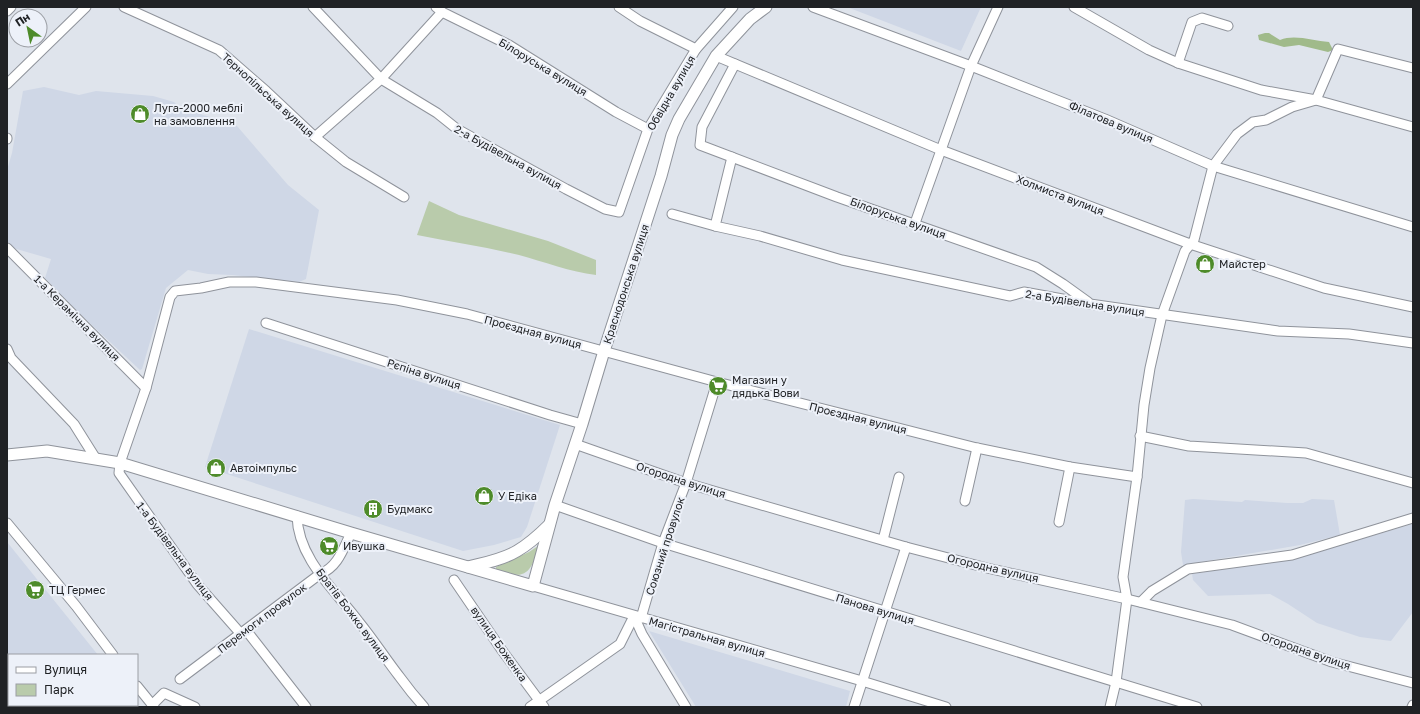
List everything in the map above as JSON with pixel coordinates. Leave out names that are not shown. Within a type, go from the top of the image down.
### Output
[{"type":"main road","name":"Краснодонська вулиця","points":[[533,586],[555,505],[661,176],[672,135],[679,119],[716,56],[750,19],[766,7]]},
{"type":"main road","points":[[7,455],[47,451],[120,463],[350,533]]},
{"type":"main road","points":[[467,567],[495,560],[515,552],[534,539],[549,526]]},
{"type":"main road","name":"Магістральная вулиця","points":[[350,533],[533,586]]},
{"type":"street","points":[[7,11],[10,7]]},
{"type":"street","points":[[7,84],[86,7]]},
{"type":"street","name":"Тернопільська вулиця","points":[[124,7],[219,50],[266,91],[314,137],[346,162],[404,197]]},
{"type":"street","name":"2-а Будівельна вулиця","points":[[313,7],[381,79],[437,113],[457,130],[605,209],[619,212]]},
{"type":"street","points":[[619,7],[640,20],[696,49]]},
{"type":"street","name":"Обвідна вулиця","points":[[619,212],[648,129],[696,49],[733,7]]},
{"type":"street","name":"Філатова вулиця","points":[[813,7],[1105,118],[1213,166],[1413,227]]},
{"type":"street","points":[[915,223],[971,66],[998,7]]},
{"type":"street","points":[[1074,7],[1149,50],[1178,63],[1261,90],[1316,100],[1413,127]]},
{"type":"street","points":[[314,137],[381,79],[439,9]]},
{"type":"street","name":"Білоруська вулиця","points":[[439,9],[509,45],[616,112],[648,129]]},
{"type":"street","points":[[1178,63],[1192,22],[1202,18],[1228,26]]},
{"type":"street","points":[[1316,100],[1338,49],[1413,68]]},
{"type":"street","name":"Холмиста вулиця","points":[[716,56],[941,150],[1190,244],[1324,288],[1413,307]]},
{"type":"street","name":"Білоруська вулиця","points":[[735,64],[702,127],[700,144],[837,197],[915,223],[966,243],[1036,267],[1063,284],[1090,304]]},
{"type":"street","points":[[1110,707],[1116,682],[1127,599],[1123,577],[1137,476],[1144,404],[1150,368],[1162,315],[1185,251],[1194,240],[1213,166],[1237,134],[1252,122],[1266,120],[1292,107],[1316,100]]},
{"type":"street","points":[[715,226],[732,157]]},
{"type":"street","name":"2-а Будівельна вулиця","points":[[672,214],[715,226],[760,236],[842,260],[1010,296],[1024,292],[1090,304],[1278,331],[1349,334],[1413,343]]},
{"type":"street","name":"1-а Керамічна вулиця","points":[[7,248],[146,388]]},
{"type":"street","name":"Проєздная вулиця","points":[[146,388],[170,297],[176,291],[201,288],[229,282],[256,282],[397,300],[467,314],[717,382],[977,448],[1070,467],[1137,476]]},
{"type":"street","name":"Рєпіна вулиця","points":[[266,323],[582,424]]},
{"type":"street","points":[[7,349],[11,358],[74,424],[96,459]]},
{"type":"street","name":"Союзний провулок","points":[[530,707],[542,704],[620,644],[638,617],[663,543],[686,483],[717,382]]},
{"type":"street","points":[[120,463],[146,388]]},
{"type":"street","points":[[1140,436],[1189,446],[1306,453],[1413,482]]},
{"type":"street","name":"Огородна вулиця","points":[[575,444],[686,483],[906,547],[987,568],[1141,602],[1232,625],[1332,662],[1413,684]]},
{"type":"street","points":[[965,501],[977,448]]},
{"type":"street","name":"1-а Будівельна вулиця","points":[[120,463],[119,473],[197,584],[244,632],[306,707]]},
{"type":"street","points":[[1059,522],[1070,467]]},
{"type":"street","points":[[882,540],[899,477]]},
{"type":"street","name":"Панова вулиця","points":[[555,505],[663,543],[1197,707]]},
{"type":"street","name":"Братів Божко вулиця","points":[[297,516],[297,529],[304,548],[320,574],[360,622],[398,676],[424,707]]},
{"type":"street","points":[[1141,602],[1152,591],[1188,569],[1292,555],[1413,518]]},
{"type":"street","points":[[7,523],[76,606],[112,654]]},
{"type":"street","name":"Перемоги провулок","points":[[180,679],[320,574],[328,571],[337,562],[350,533]]},
{"type":"street","points":[[854,707],[906,547]]},
{"type":"street","name":"вулиця Боженка","points":[[454,580],[542,704]]},
{"type":"street","name":"Магістральная вулиця","points":[[533,586],[862,681],[946,707]]},
{"type":"street","points":[[638,617],[642,634],[683,706]]},
{"type":"street","points":[[138,687],[153,706],[164,693],[195,707]]},
{"type":"shaded area","points":[[847,7],[981,7],[961,51]]},
{"type":"shaded area","points":[[44,87],[79,95],[96,91],[153,96],[174,102],[179,107],[237,126],[288,185],[319,210],[306,279],[299,282],[208,274],[188,270],[166,288],[142,369],[140,370],[81,315],[45,278],[51,259],[13,248],[7,241],[7,170],[12,153],[23,91]]},
{"type":"shaded area","points":[[249,329],[560,425],[527,527],[521,537],[494,545],[463,551],[205,467]]},
{"type":"shaded area","points":[[1193,499],[1242,502],[1245,500],[1287,503],[1303,503],[1312,499],[1334,500],[1340,535],[1300,545],[1183,565],[1181,552],[1185,500]]},
{"type":"shaded area","points":[[1413,524],[1413,612],[1391,641],[1360,637],[1317,623],[1270,594],[1208,596],[1193,580],[1192,574],[1299,557]]},
{"type":"shaded area","points":[[7,542],[97,654],[8,654],[8,706],[129,706],[7,707]]},
{"type":"shaded area","points":[[649,631],[850,691],[846,707],[696,707]]},
{"type":"green space","points":[[1269,33],[1280,40],[1286,38],[1298,38],[1329,42],[1333,50],[1328,52],[1299,45],[1284,47],[1259,40],[1258,35]]},
{"type":"green space","points":[[429,201],[459,215],[548,241],[596,260],[596,275],[586,274],[507,252],[417,235]]},
{"type":"green space","points":[[538,546],[531,567],[523,574],[511,574],[496,569],[496,567],[529,552]]},
{"type":"place","name":"Луга-2000 меблі на замовлення","points":[[140,114]]},
{"type":"place","name":"Майстер","points":[[1205,264]]},
{"type":"place","name":"Магазин у дядька Вови","points":[[718,386]]},
{"type":"place","name":"Автоімпульс","points":[[216,468]]},
{"type":"place","name":"У Едіка","points":[[484,496]]},
{"type":"place","name":"Будмакс","points":[[373,509]]},
{"type":"place","name":"Ивушка","points":[[329,546]]},
{"type":"place","name":"ТЦ Гермес","points":[[35,590]]}]
